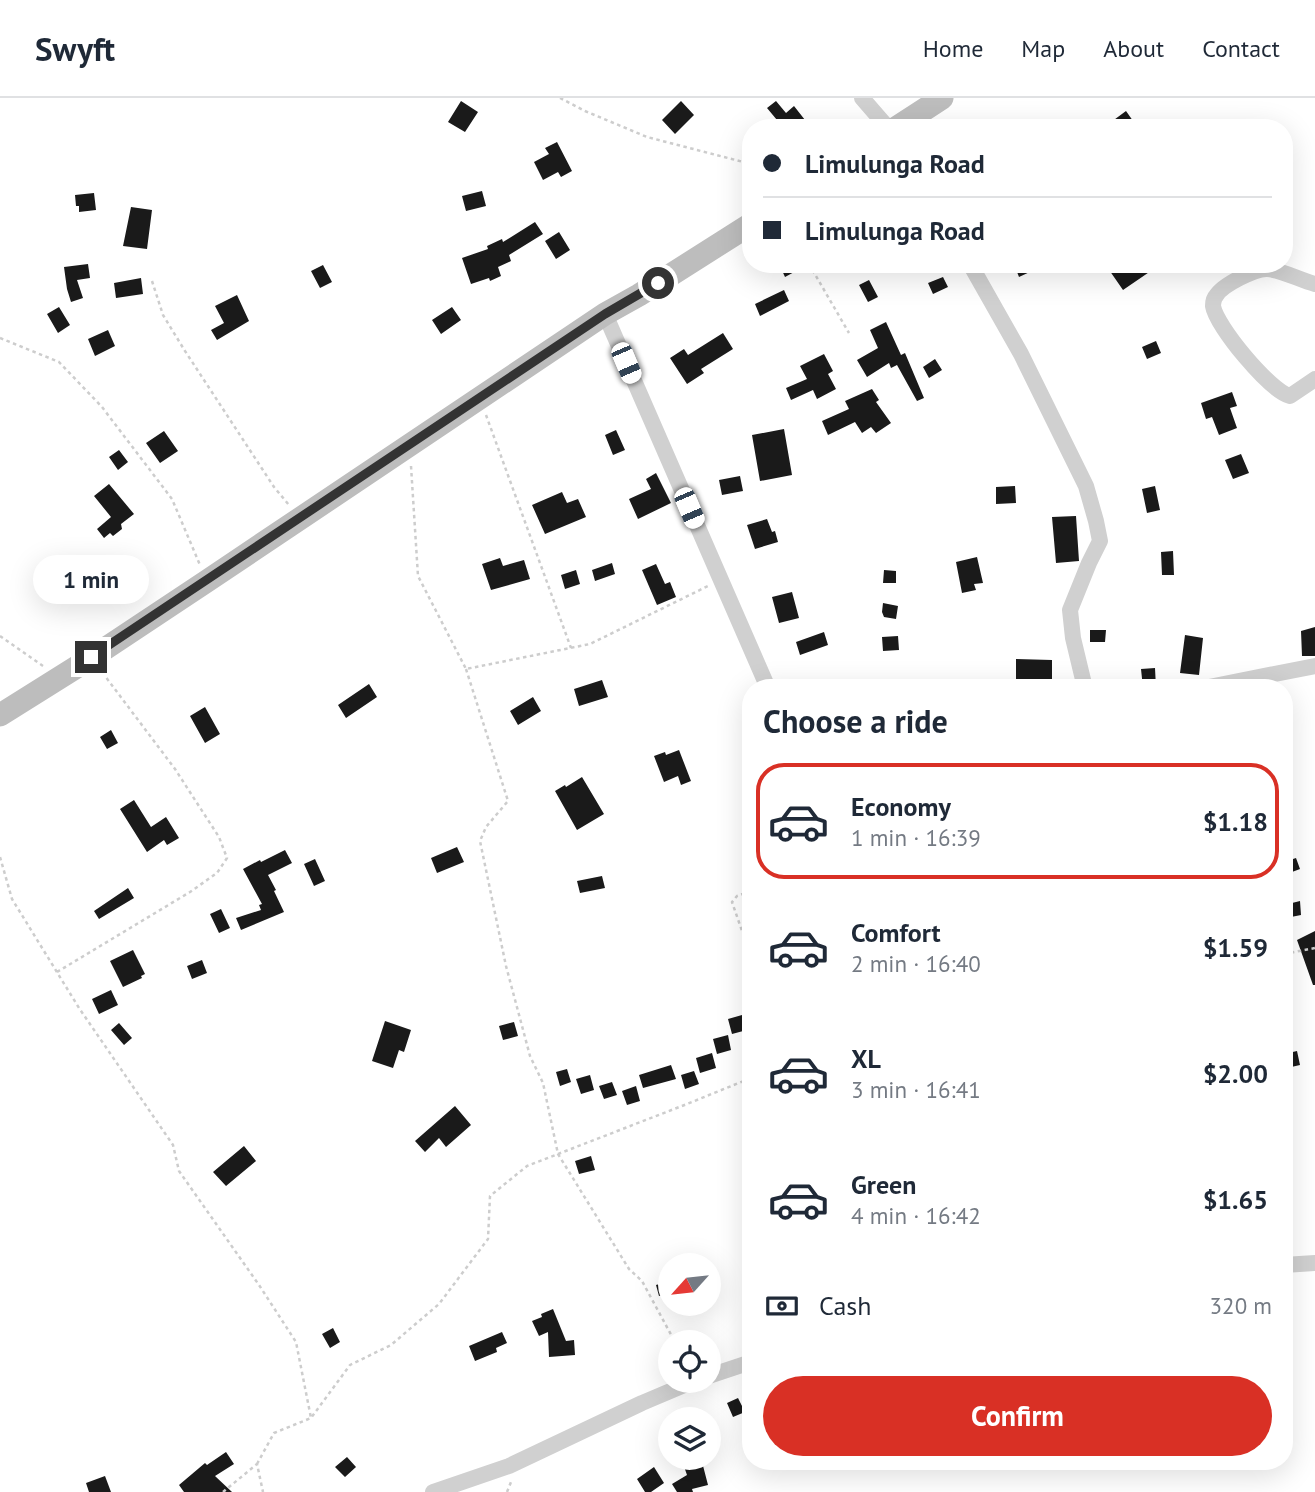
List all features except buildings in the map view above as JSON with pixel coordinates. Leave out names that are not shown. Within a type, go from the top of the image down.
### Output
[{"type":"main road","points":[[910,119],[942,98]]},
{"type":"main road","points":[[0,715],[207,581],[605,314],[742,230]]},
{"type":"street","points":[[862,98],[880,119]]},
{"type":"street","points":[[975,273],[1021,354],[1086,486],[1093,509],[1100,541],[1070,610],[1073,638],[1083,679]]},
{"type":"street","points":[[1251,273],[1214,297],[1213,305],[1217,316],[1240,351],[1278,391],[1290,396],[1315,379]]},
{"type":"street","points":[[1279,273],[1315,284]]},
{"type":"street","points":[[605,314],[764,679]]},
{"type":"street","points":[[1249,679],[1315,666]]},
{"type":"street","points":[[1293,1264],[1315,1263]]},
{"type":"street","points":[[721,1372],[742,1365]]},
{"type":"street","points":[[433,1492],[509,1466],[666,1393]]},
{"type":"path","points":[[560,98],[647,137],[742,162]]},
{"type":"path","points":[[814,273],[849,333]]},
{"type":"path","points":[[152,281],[163,314],[185,351],[274,487],[299,518]]},
{"type":"path","points":[[0,338],[59,362],[102,407],[172,499],[207,581]]},
{"type":"path","points":[[480,399],[571,648]]},
{"type":"path","points":[[409,445],[418,576],[466,669],[508,801],[486,827],[480,841],[506,966],[530,1056],[543,1083],[558,1154],[629,1269],[642,1281],[669,1330]]},
{"type":"path","points":[[466,669],[590,644],[721,580]]},
{"type":"path","points":[[0,636],[58,677]]},
{"type":"path","points":[[57,972],[190,892],[217,873],[227,858],[219,837],[175,769],[91,657]]},
{"type":"path","points":[[0,857],[12,899],[79,1008],[173,1145],[179,1171],[259,1284],[296,1342],[311,1418]]},
{"type":"path","points":[[742,894],[732,902],[742,931]]},
{"type":"path","points":[[1293,952],[1315,948]]},
{"type":"path","points":[[223,1492],[257,1464],[274,1433],[311,1418],[350,1365],[391,1345],[439,1304],[488,1239],[490,1196],[527,1166],[742,1082]]},
{"type":"path","points":[[257,1464],[263,1492]]},
{"type":"route","points":[[91,657],[605,314],[658,283]]}]
